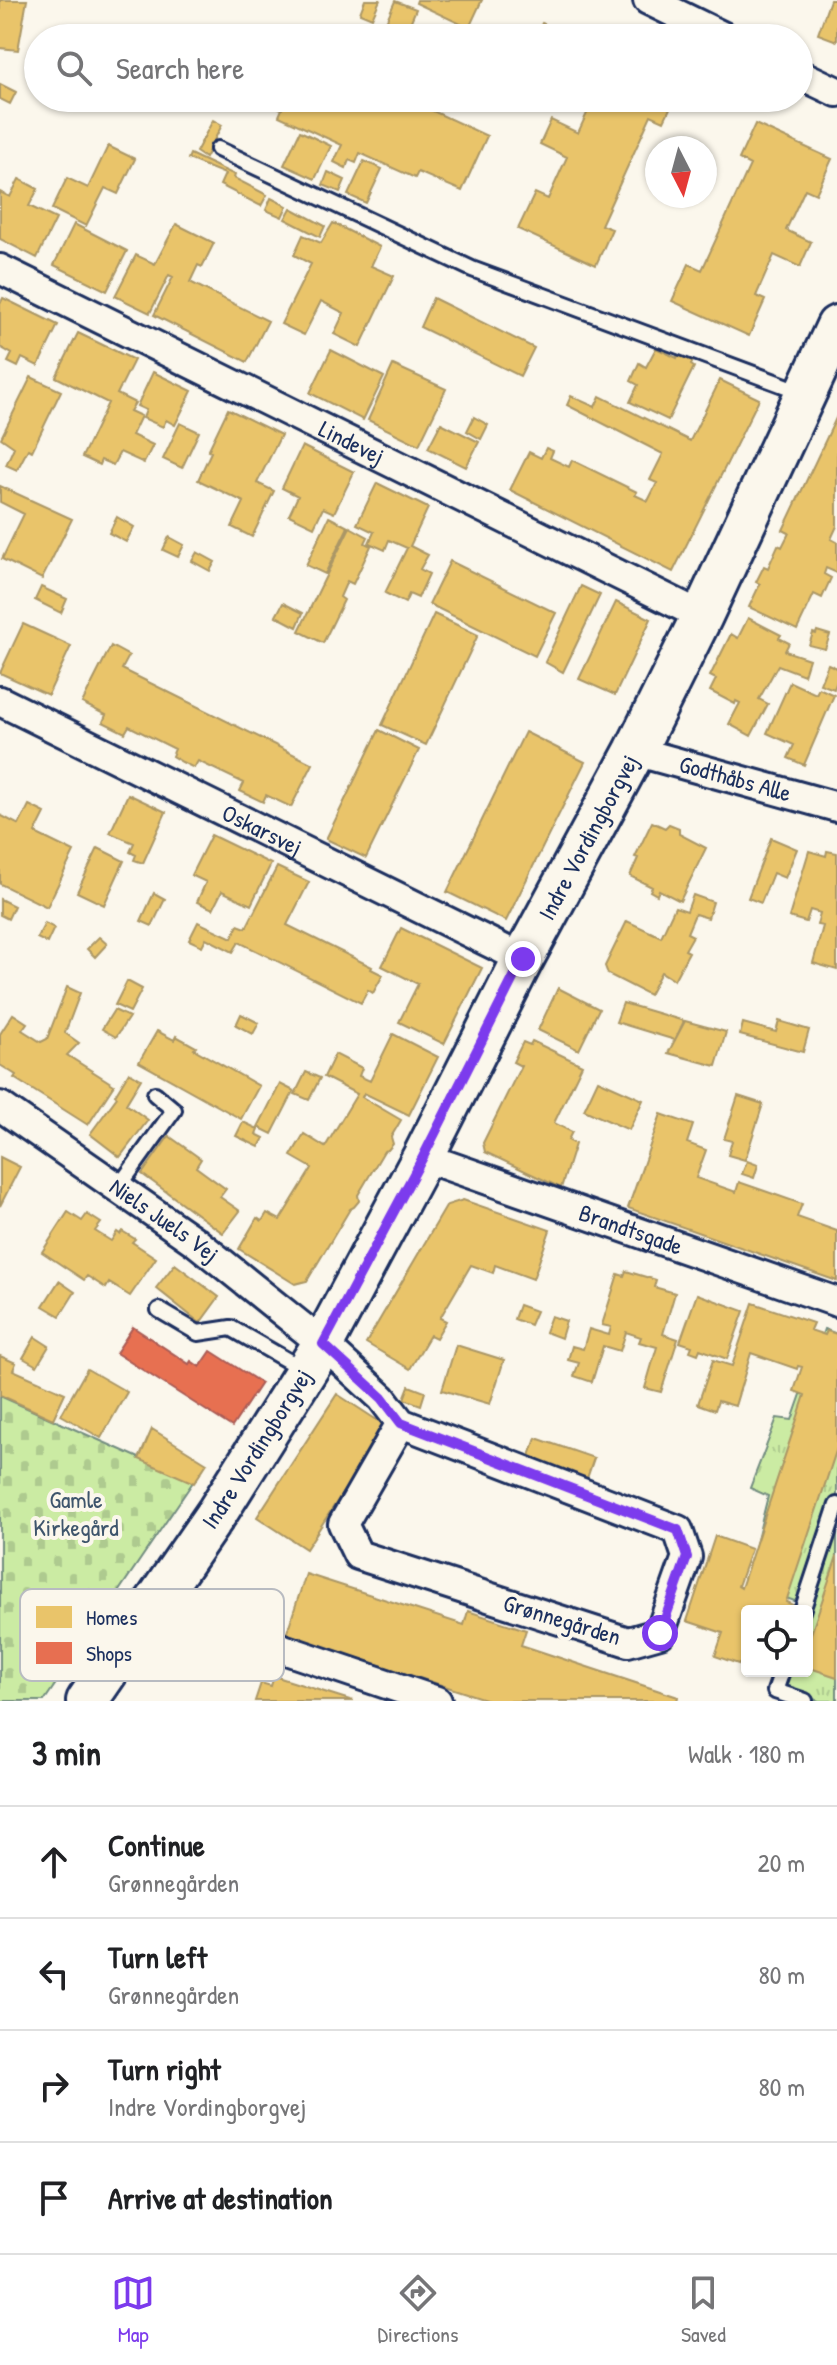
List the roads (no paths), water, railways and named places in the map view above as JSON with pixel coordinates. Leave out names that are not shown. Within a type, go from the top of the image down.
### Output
[{"type":"main road","name":"Indre Vordingborgvej","points":[[164,1589],[218,1511],[315,1357],[423,1157],[523,959],[635,751],[820,380],[837,326]]},
{"type":"main road","name":"Indre Vordingborgvej","points":[[87,1701],[101,1681]]},
{"type":"street","points":[[648,0],[697,24]]},
{"type":"street","points":[[813,81],[837,92]]},
{"type":"street","name":"Lindevej","points":[[0,269],[702,616]]},
{"type":"street","name":"Oskarsvej","points":[[0,701],[523,959]]},
{"type":"street","name":"Godthåbs Alle","points":[[635,751],[837,807]]},
{"type":"street","name":"Niels Juels Vej","points":[[0,1106],[196,1242],[315,1357]]},
{"type":"street","name":"Brandtsgade","points":[[423,1157],[837,1302]]},
{"type":"street","name":"Grønnegården","points":[[315,1357],[382,1398],[401,1423],[678,1530],[687,1557],[660,1633],[628,1642],[358,1555],[343,1524],[401,1423]]},
{"type":"street","points":[[284,1649],[437,1701]]},
{"type":"lane","points":[[218,149],[472,269],[820,380]]},
{"type":"lane","points":[[118,1188],[174,1110],[155,1094]]},
{"type":"lane","points":[[159,1310],[198,1333],[231,1328],[315,1357]]},
{"type":"lane","points":[[804,1605],[837,1505]]},
{"type":"lane","points":[[780,1677],[775,1691],[805,1701]]},
{"type":"park label","name":"Gamle Kirkegård","points":[[76,1514]]}]
